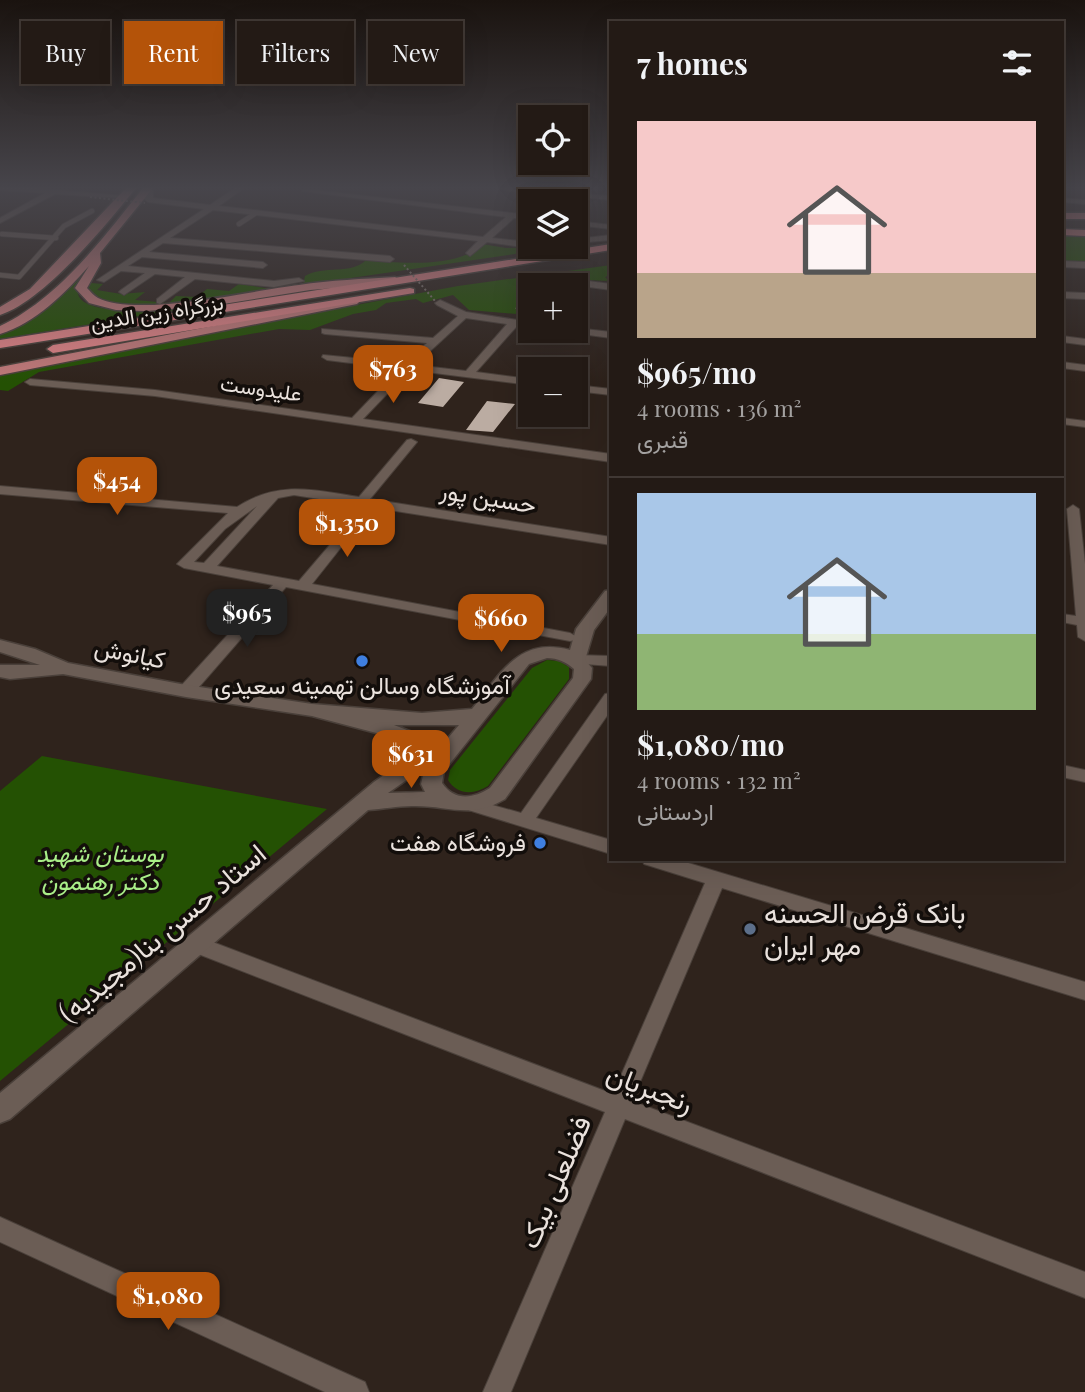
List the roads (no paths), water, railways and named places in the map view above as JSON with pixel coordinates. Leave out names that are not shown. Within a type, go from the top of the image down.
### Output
[{"type":"highway","name":"بزرگراه زین الدین","points":[[0,344],[571,253]]},
{"type":"highway","name":"بزرگراه زین الدین","points":[[0,357],[597,262]]},
{"type":"main road","points":[[0,299],[31,279],[54,253]]},
{"type":"main road","points":[[0,312],[44,282],[73,253]]},
{"type":"main road","points":[[0,321],[61,279],[81,253]]},
{"type":"main road","points":[[96,255],[96,262],[81,288],[83,294],[97,303],[131,309],[174,307],[300,288],[395,279]]},
{"type":"main road","points":[[0,330],[54,295],[96,255]]},
{"type":"main road","points":[[0,371],[407,291]]},
{"type":"main road","points":[[465,804],[441,797],[431,784],[434,769],[522,660],[577,633],[609,597]]},
{"type":"main road","points":[[576,660],[577,633]]},
{"type":"main road","points":[[0,646],[28,653],[64,668]]},
{"type":"main road","points":[[362,803],[414,798],[465,804],[492,799],[505,786],[582,679],[583,668],[576,660],[556,652],[532,655]]},
{"type":"main road","points":[[0,671],[10,673],[64,668]]},
{"type":"main road","name":"کیانوش","points":[[64,668],[186,691],[312,710],[444,721],[468,719],[478,715]]},
{"type":"main road","name":"کیانوش","points":[[312,710],[377,725],[446,755]]},
{"type":"main road","name":"استاد حسن بنا(مجیدیه)","points":[[1,1106],[362,803],[418,761],[446,755]]},
{"type":"street","points":[[223,290],[259,265],[270,253]]},
{"type":"street","points":[[320,253],[390,259]]},
{"type":"street","points":[[102,280],[141,254],[259,265]]},
{"type":"street","points":[[1064,264],[1085,265]]},
{"type":"street","points":[[119,268],[274,284],[299,281]]},
{"type":"street","points":[[124,292],[154,271]]},
{"type":"street","points":[[160,301],[194,275]]},
{"type":"street","points":[[588,284],[609,287]]},
{"type":"street","points":[[1064,295],[1085,296]]},
{"type":"street","points":[[438,302],[464,315],[518,323]]},
{"type":"street","points":[[355,421],[407,367],[464,315]]},
{"type":"street","points":[[469,374],[509,323]]},
{"type":"street","points":[[324,331],[435,341]]},
{"type":"street","points":[[588,332],[609,335]]},
{"type":"street","points":[[1064,339],[1085,342]]},
{"type":"street","points":[[327,357],[518,380]]},
{"type":"street","points":[[1064,365],[1085,368]]},
{"type":"street","name":"علیدوست","points":[[30,382],[155,393],[609,458]]},
{"type":"street","points":[[588,389],[609,392]]},
{"type":"street","points":[[1064,421],[1085,424]]},
{"type":"street","points":[[303,586],[411,442]]},
{"type":"street","points":[[0,490],[236,510]]},
{"type":"street","name":"حسین پور","points":[[236,510],[274,495],[304,491],[364,505],[609,541]]},
{"type":"street","points":[[207,568],[274,495]]},
{"type":"street","points":[[1064,619],[1085,627],[1073,509]]},
{"type":"street","points":[[236,510],[184,564],[577,633]]},
{"type":"street","points":[[186,691],[282,583]]},
{"type":"street","points":[[576,660],[609,661]]},
{"type":"street","points":[[525,821],[609,701]]},
{"type":"street","points":[[1064,771],[1085,776]]},
{"type":"street","points":[[465,804],[609,846]]},
{"type":"street","points":[[658,861],[1085,991]]},
{"type":"street","name":"فضلعلی بیک","points":[[497,1392],[716,879]]},
{"type":"street","name":"رنجبریان","points":[[195,944],[1085,1285]]},
{"type":"street","points":[[0,1229],[355,1392]]},
{"type":"lane","points":[[0,275],[19,277],[42,253]]},
{"type":"place","name":"آموزشگاه وسالن تهمینه سعیدی","points":[[362,661]]},
{"type":"place","name":"فروشگاه هفت","points":[[540,843]]},
{"type":"place","name":"بانک قرض الحسنه مهر ایران","points":[[750,929]]},
{"type":"park label","name":"بوستان شهید دکتر رهنمون","points":[[100,868]]}]
